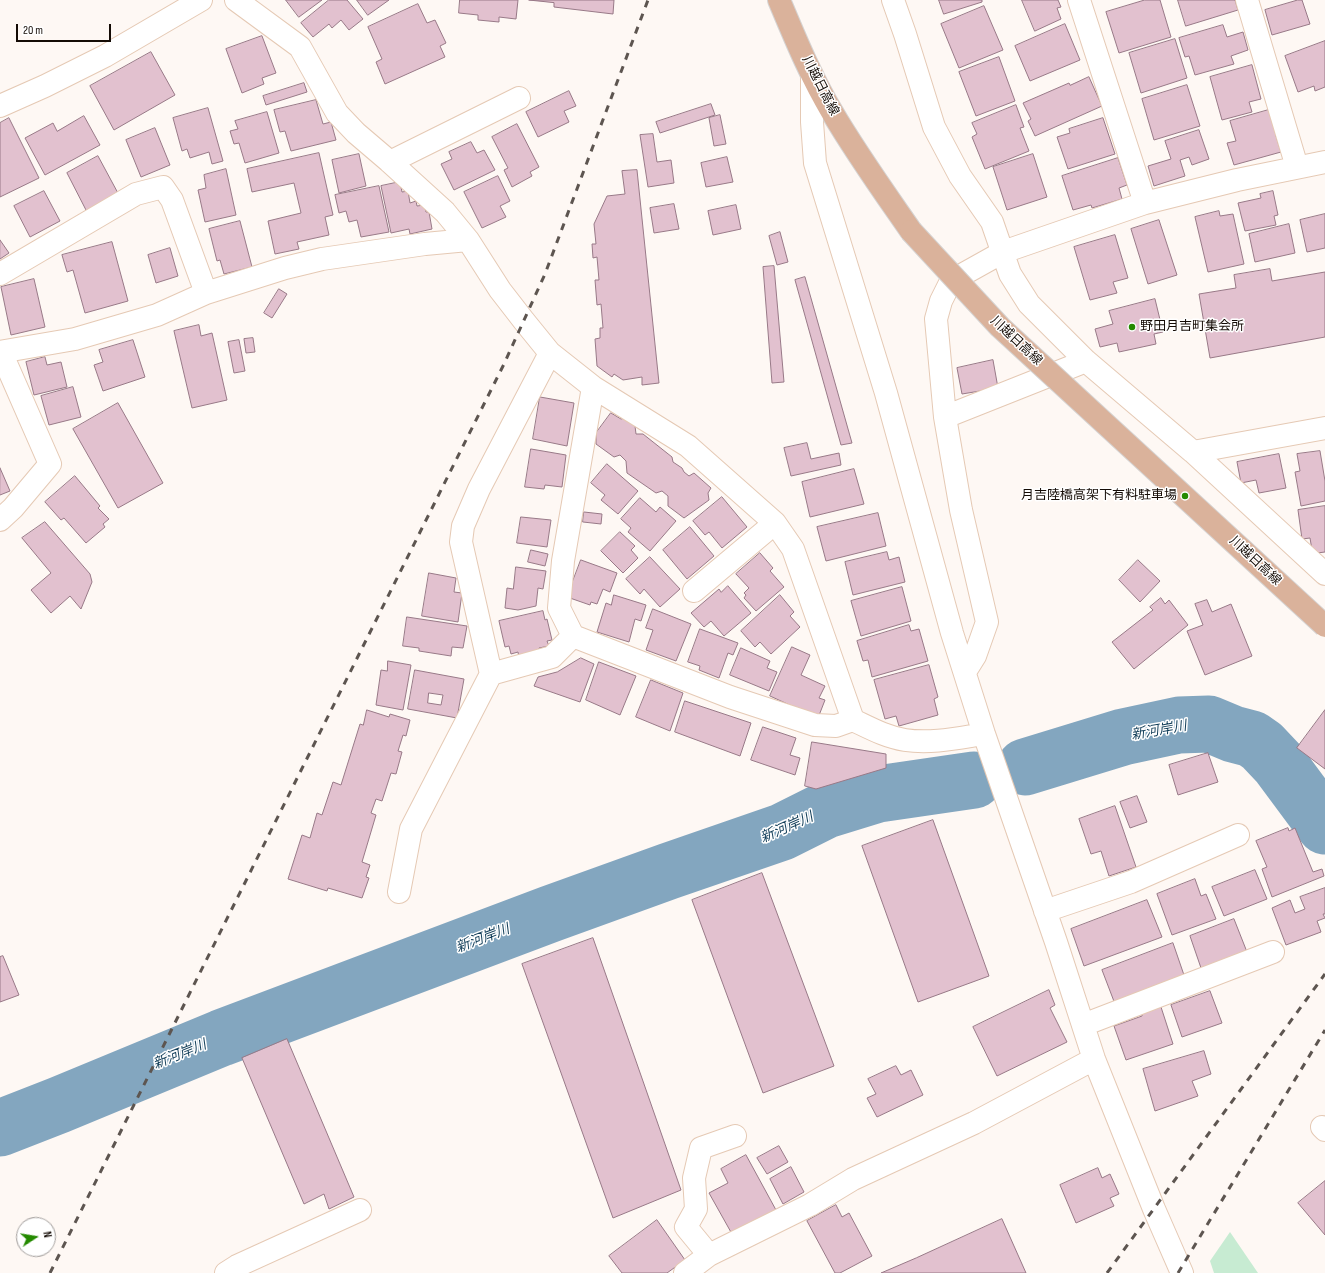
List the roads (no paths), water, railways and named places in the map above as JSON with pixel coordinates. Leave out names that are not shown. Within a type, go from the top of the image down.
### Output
[{"type":"main road","name":"川越日高線","points":[[779,0],[812,75],[832,112],[865,164],[911,231],[1000,327],[1325,626]]},
{"type":"street","points":[[0,106],[105,56],[201,0]]},
{"type":"street","points":[[236,0],[300,47],[337,113],[356,133],[445,212],[468,240],[500,290],[550,353],[593,387],[688,446],[775,523],[792,550],[853,720]]},
{"type":"street","points":[[893,0],[934,128],[960,176],[992,222],[1010,274],[1029,304],[1086,361],[1193,452],[1325,574]]},
{"type":"street","points":[[1079,0],[1145,202]]},
{"type":"street","points":[[1246,0],[1297,167]]},
{"type":"street","points":[[812,75],[812,122],[815,163],[886,393],[952,633],[984,734],[1094,1059],[1151,1201],[1182,1273]]},
{"type":"street","points":[[390,162],[519,98]]},
{"type":"street","points":[[965,672],[975,656],[987,622],[960,510],[945,417],[936,319],[951,281],[1002,252],[1145,202],[1237,180],[1325,162]]},
{"type":"street","points":[[0,274],[136,194],[163,187],[172,200],[206,293]]},
{"type":"street","points":[[0,520],[13,508],[50,464],[0,352],[82,337],[157,316],[206,293],[285,268],[322,259],[425,244],[468,240]]},
{"type":"street","points":[[399,892],[411,829],[492,674],[461,542],[463,526],[479,489],[550,353]]},
{"type":"street","points":[[945,417],[1086,361]]},
{"type":"street","points":[[593,387],[563,561],[559,608],[573,636],[730,697],[815,725],[836,726],[853,720],[879,732],[904,740],[936,741],[984,734]]},
{"type":"street","points":[[1193,452],[1325,428]]},
{"type":"street","points":[[694,591],[775,523]]},
{"type":"street","points":[[492,674],[552,657],[573,636]]},
{"type":"street","points":[[1045,911],[1131,882],[1238,835]]},
{"type":"street","points":[[1083,1025],[1273,952]]},
{"type":"street","points":[[685,1273],[709,1255],[810,1206],[853,1179],[974,1123],[1094,1059]]},
{"type":"street","points":[[709,1255],[686,1227],[696,1209],[694,1178],[701,1148],[735,1136]]},
{"type":"street","points":[[226,1273],[237,1266],[360,1210]]},
{"type":"waterway","name":"新河岸川","points":[[1025,767],[1123,737],[1179,725],[1209,724],[1233,734],[1252,739],[1262,746],[1279,764],[1325,826]]},
{"type":"waterway","name":"新河岸川","points":[[0,1128],[221,1038],[550,914],[782,832],[826,810],[878,794],[974,780]]},
{"type":"railway","points":[[50,1273],[504,364],[545,274],[648,0]]},
{"type":"railway","points":[[1107,1273],[1325,974]]},
{"type":"railway","points":[[1178,1273],[1325,1030]]},
{"type":"place","name":"野田月吉町集会所","points":[[1132,327]]},
{"type":"place","name":"月吉陸橋高架下有料駐車場","points":[[1185,496]]}]
